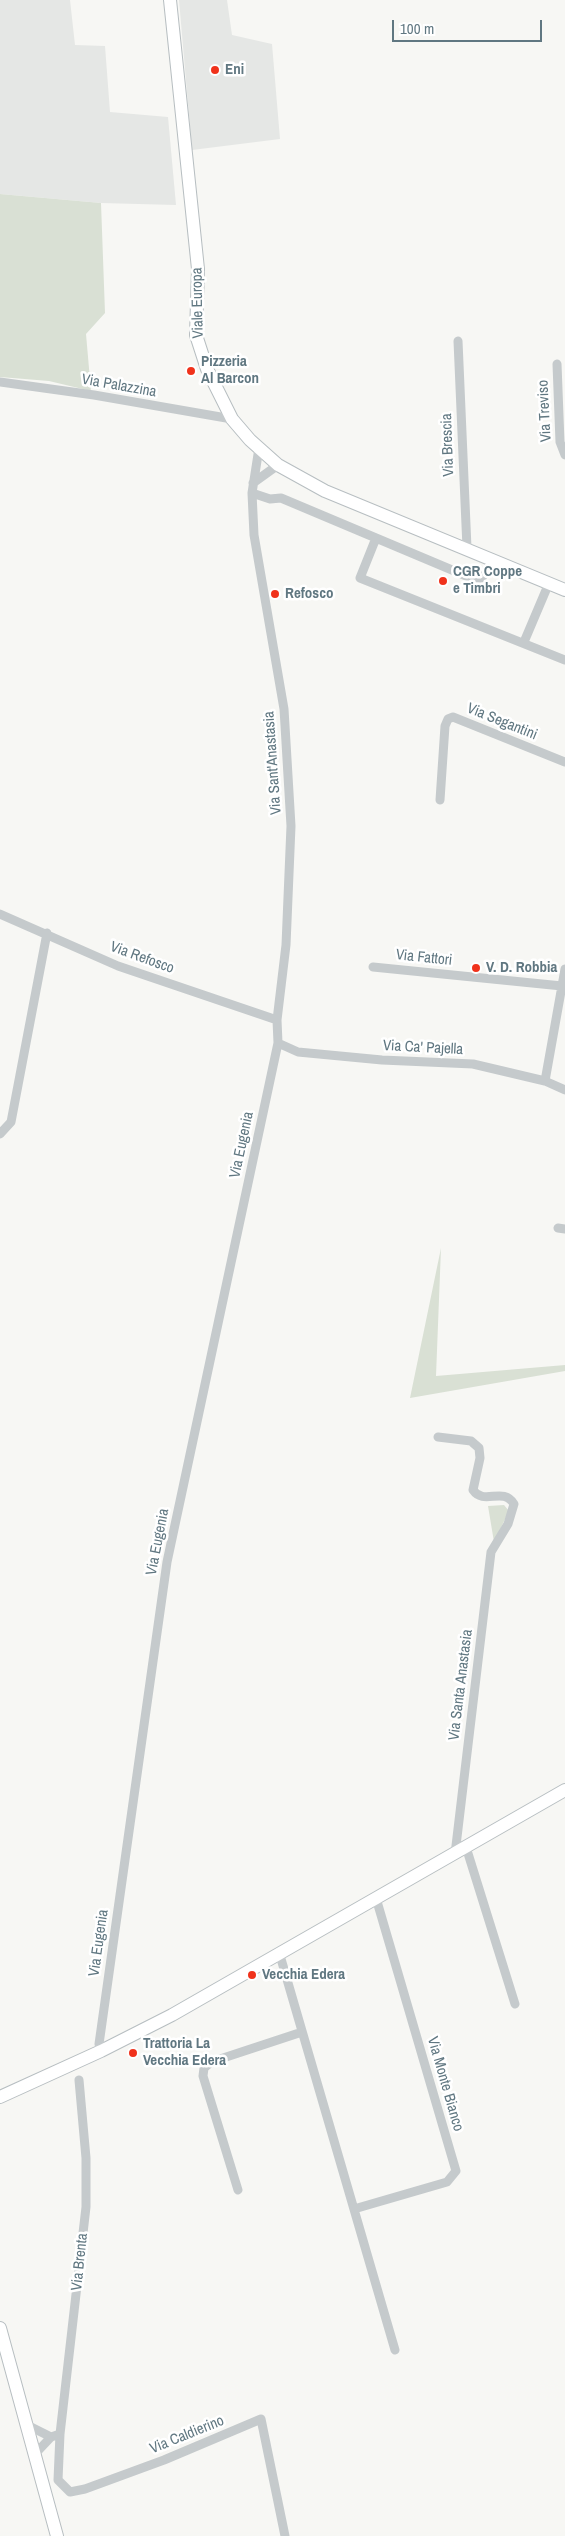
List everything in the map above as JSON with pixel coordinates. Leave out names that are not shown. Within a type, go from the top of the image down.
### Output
[{"type":"main road","name":"Viale Europa","points":[[170,0],[198,269],[196,335],[207,370],[232,419],[259,448],[278,464],[325,491],[565,590]]},
{"type":"main road","points":[[0,2098],[172,2015],[279,1952],[565,1790]]},
{"type":"main road","points":[[0,2328],[35,2454],[53,2536]]},
{"type":"street","name":"Via Brescia","points":[[458,341],[467,548]]},
{"type":"street","name":"Via Treviso","points":[[557,364],[560,442],[565,455]]},
{"type":"street","name":"Via Palazzina","points":[[0,382],[94,395],[232,419]]},
{"type":"street","name":"Via Sant'Anastasia","points":[[259,448],[252,488],[254,535],[284,709],[291,826],[286,945],[277,1020],[278,1043]]},
{"type":"street","points":[[278,464],[252,488],[270,499],[280,498],[471,578],[482,578],[493,559]]},
{"type":"street","points":[[376,538],[360,578],[565,660]]},
{"type":"street","points":[[524,642],[549,583]]},
{"type":"street","name":"Via Segantini","points":[[440,800],[445,726],[448,719],[453,717],[565,762]]},
{"type":"street","name":"Via Refosco","points":[[0,914],[47,933],[118,966],[277,1020]]},
{"type":"street","points":[[0,1134],[11,1122],[47,933]]},
{"type":"street","name":"Via Fattori","points":[[373,967],[562,986]]},
{"type":"street","points":[[545,1080],[565,969]]},
{"type":"street","name":"Via Ca' Pajella","points":[[278,1043],[298,1052],[382,1060],[473,1064],[545,1080],[565,1090]]},
{"type":"street","name":"Via Eugenia","points":[[100,2051],[99,2044],[167,1562],[278,1043]]},
{"type":"street","name":"Via Santa Anastasia","points":[[438,1437],[471,1442],[479,1448],[480,1458],[473,1490],[477,1496],[482,1497],[504,1494],[510,1497],[514,1504],[508,1524],[491,1552],[455,1854]]},
{"type":"street","points":[[466,1847],[515,2004]]},
{"type":"street","name":"Via Monte Bianco","points":[[354,2209],[447,2182],[456,2171],[376,1898]]},
{"type":"street","points":[[279,1952],[395,2350]]},
{"type":"street","points":[[238,2190],[203,2076],[204,2068],[211,2062],[302,2032]]},
{"type":"street","name":"Via Brenta","points":[[56,2435],[86,2207],[86,2158],[79,2080]]},
{"type":"street","name":"Via Caldierino","points":[[56,2435],[57,2474],[61,2485],[70,2492],[85,2489],[164,2460],[261,2419],[284,2536]]},
{"type":"street","points":[[27,2425],[56,2435],[35,2454]]},
{"type":"shaded area","points":[[0,0],[70,0],[75,45],[105,46],[110,112],[168,117],[176,205],[101,203],[0,194]]},
{"type":"shaded area","points":[[179,0],[227,0],[232,35],[272,44],[280,139],[192,150]]},
{"type":"shaded area","points":[[0,194],[101,203],[105,313],[86,334],[91,391],[49,381],[0,377]]},
{"type":"shaded area","points":[[441,1248],[436,1376],[565,1365],[565,1371],[410,1398]]},
{"type":"shaded area","points":[[504,1505],[509,1511],[494,1542],[488,1506]]},
{"type":"place","name":"Eni","points":[[215,70]]},
{"type":"place","name":"Pizzeria Al Barcon","points":[[191,371]]},
{"type":"place","name":"CGR Coppe e Timbri","points":[[443,581]]},
{"type":"place","name":"Refosco","points":[[275,594]]},
{"type":"place","name":"V. D. Robbia","points":[[476,968]]},
{"type":"place","name":"Vecchia Edera","points":[[252,1975]]},
{"type":"place","name":"Trattoria La Vecchia Edera","points":[[133,2053]]}]
